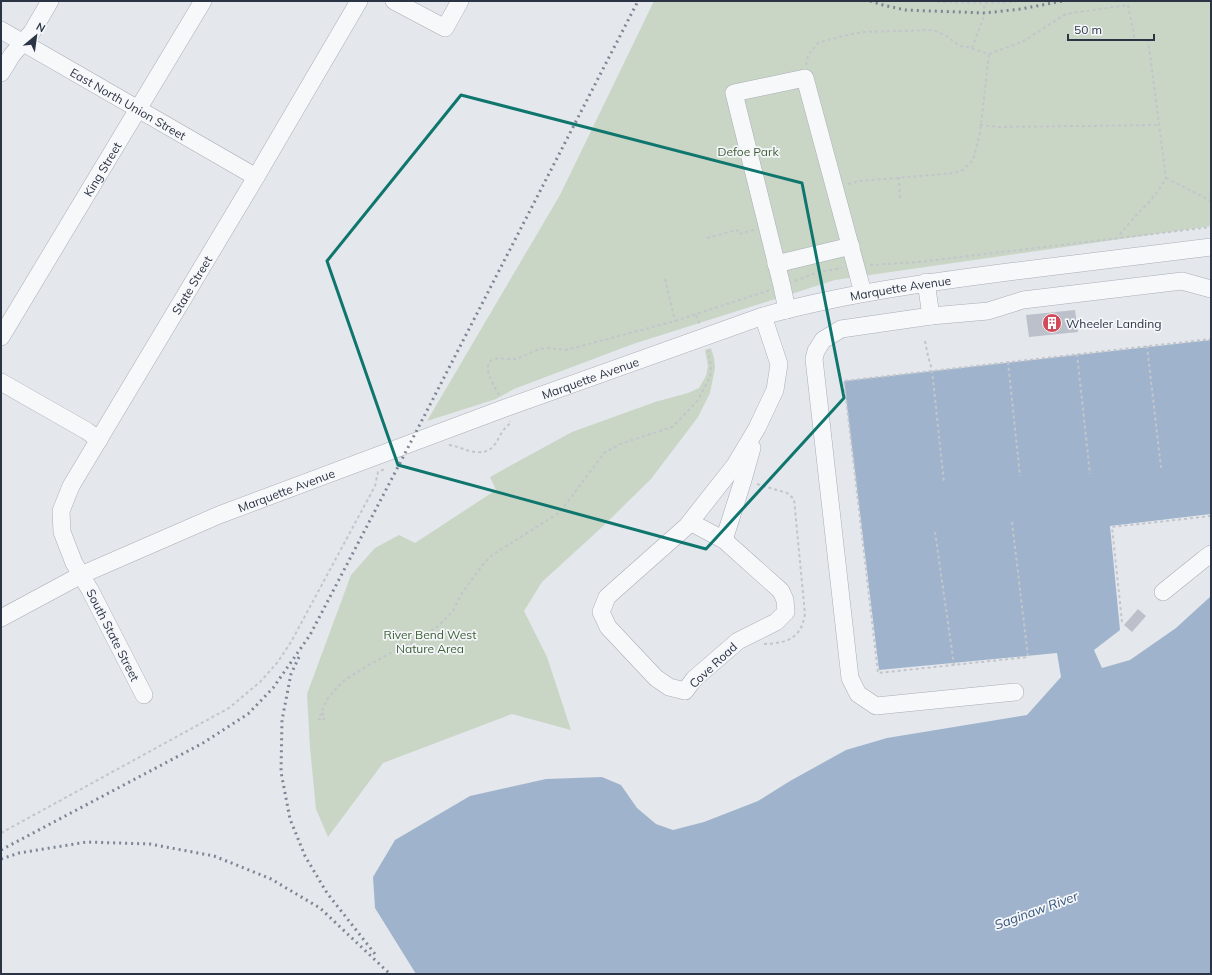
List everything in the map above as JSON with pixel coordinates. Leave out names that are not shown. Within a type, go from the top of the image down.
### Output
[{"type":"street","points":[[1,73],[12,55],[32,32],[50,1]]},
{"type":"street","name":"King Street","points":[[1,337],[203,1]]},
{"type":"street","name":"State Street","points":[[81,576],[74,563],[62,532],[61,511],[71,486],[256,177],[359,1]]},
{"type":"street","points":[[394,1],[445,28],[460,1]]},
{"type":"street","name":"East North Union Street","points":[[1,30],[256,177]]},
{"type":"street","points":[[787,310],[734,93],[805,78],[857,266],[863,293]]},
{"type":"street","points":[[776,264],[851,246]]},
{"type":"street","name":"Marquette Avenue","points":[[1,618],[81,576],[219,515],[504,408],[763,316],[863,293],[926,282],[1211,247]]},
{"type":"street","points":[[1015,692],[876,706],[858,694],[850,678],[814,359],[816,351],[823,340],[841,329],[931,316],[988,311],[1023,300],[1182,281],[1211,289]]},
{"type":"street","points":[[926,282],[931,316]]},
{"type":"street","name":"Cove Road","points":[[690,522],[724,540],[781,591],[785,600],[786,612],[776,622],[738,641],[694,679],[685,691],[669,688],[656,678],[608,626],[601,612],[607,597],[690,522],[735,464],[757,428],[774,390],[779,364],[763,316]]},
{"type":"street","points":[[1,382],[87,431],[99,440]]},
{"type":"street","name":"Cove Road","points":[[724,540],[743,480],[757,428]]},
{"type":"street","points":[[1163,592],[1211,554]]},
{"type":"street","name":"South State Street","points":[[81,576],[90,590],[144,695]]},
{"type":"path","points":[[938,1],[984,3],[1016,2]]},
{"type":"path","points":[[1118,238],[1124,229],[1161,188],[1166,178],[1148,40],[1135,40],[1128,1]]},
{"type":"path","points":[[972,48],[985,13],[984,3]]},
{"type":"path","points":[[805,78],[808,55],[818,43],[849,35],[864,32],[933,30],[945,35],[960,46],[972,48],[989,54],[1024,41],[1064,15],[1128,5]]},
{"type":"path","points":[[834,187],[860,181],[954,173],[963,170],[973,160],[980,133],[989,54]]},
{"type":"path","points":[[980,124],[999,127],[1159,125]]},
{"type":"path","points":[[899,177],[900,202]]},
{"type":"path","points":[[1166,178],[1211,201]]},
{"type":"path","points":[[707,238],[737,230],[738,234],[767,227]]},
{"type":"path","points":[[443,448],[450,445],[478,453],[488,451],[494,446],[506,426],[511,423],[489,373],[488,366],[491,361],[496,358],[516,359],[540,349],[552,348],[566,350],[675,321],[782,286],[818,272],[857,266],[919,262],[1211,227]]},
{"type":"path","points":[[665,279],[675,321]]},
{"type":"path","points":[[322,713],[323,707],[328,698],[342,682],[401,647],[420,639],[438,626],[452,610],[462,593],[491,556],[560,512],[604,453],[620,444],[672,427],[686,413],[698,400],[710,377],[711,366],[708,349],[696,314]]},
{"type":"path","points":[[1012,522],[1028,657],[878,673],[844,380],[1211,339]]},
{"type":"path","points":[[925,341],[932,370],[944,483]]},
{"type":"path","points":[[1148,346],[1161,468]]},
{"type":"path","points":[[1076,354],[1090,474]]},
{"type":"path","points":[[1008,362],[1020,476]]},
{"type":"path","points":[[1,833],[228,708],[260,682],[277,663],[291,642],[375,486],[378,472],[385,469]]},
{"type":"path","points":[[743,480],[787,493],[794,499],[805,614],[803,626],[798,633],[789,640],[763,644]]},
{"type":"path","points":[[1122,622],[1112,527],[1211,516]]},
{"type":"path","points":[[935,532],[954,665]]},
{"type":"highlighted area","points":[[461,95],[802,183],[844,398],[706,549],[398,465],[327,261]]},
{"type":"green space","name":"Defoe Park","points":[[654,1],[1211,1],[1211,226],[835,280],[633,344],[514,389],[496,399],[427,421],[560,195]]},
{"type":"green space","name":"River Bend West Nature Area","points":[[711,348],[715,368],[710,393],[698,417],[651,479],[601,528],[542,582],[524,611],[547,657],[571,730],[512,714],[383,763],[328,837],[316,809],[310,748],[307,694],[351,575],[375,548],[399,535],[415,543],[496,490],[490,477],[572,432],[699,388],[706,376],[708,366],[705,350]]},
{"type":"water","name":"Saginaw River","points":[[1211,340],[1211,514],[1110,526],[1120,630],[1094,650],[1102,668],[1130,660],[1176,628],[1211,596],[1211,974],[416,974],[375,908],[373,877],[395,840],[470,796],[546,779],[602,777],[621,785],[637,808],[656,824],[673,830],[704,822],[758,801],[790,781],[846,750],[887,738],[1027,715],[1061,677],[1057,653],[879,670],[844,381]]},
{"type":"building","name":"Wheeler Landing","points":[[1075,310],[1078,332],[1029,337],[1026,315]]},
{"type":"building","points":[[1138,609],[1146,616],[1132,632],[1124,625]]},
{"type":"railway","points":[[1,850],[203,743],[248,714],[273,688],[310,635],[638,1]]},
{"type":"railway","points":[[870,1],[905,10],[985,13],[1021,9],[1063,1]]},
{"type":"railway","points":[[299,657],[291,674],[282,720],[281,772],[290,819],[305,856],[327,893],[375,954]]},
{"type":"railway","points":[[1,859],[19,853],[87,842],[150,844],[214,856],[271,879],[320,908],[390,974]]},
{"type":"place","name":"Wheeler Landing","points":[[1052,323]]}]
